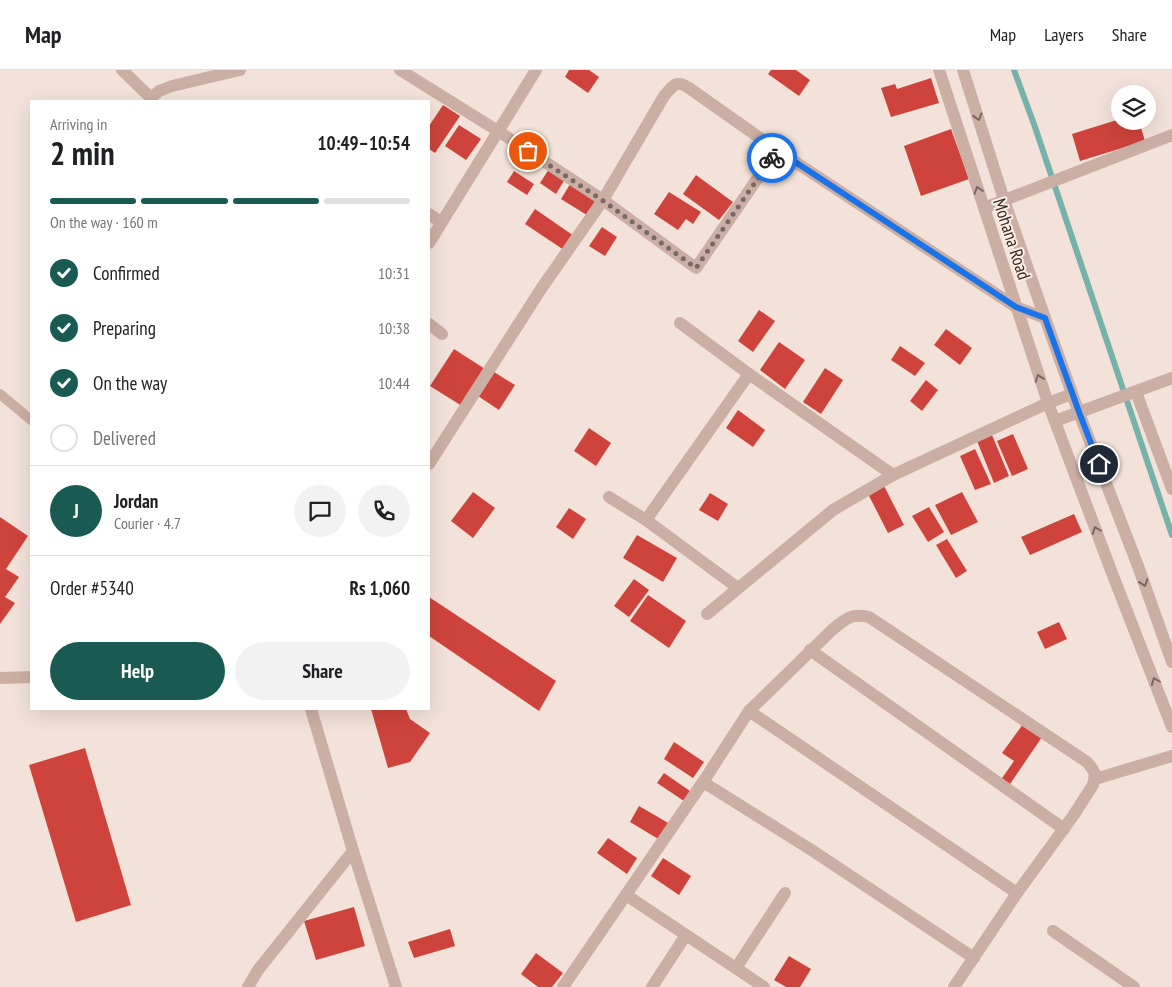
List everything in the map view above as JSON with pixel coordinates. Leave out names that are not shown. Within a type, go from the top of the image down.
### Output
[{"type":"street","points":[[122,70],[150,100],[159,91],[172,86],[240,70]]},
{"type":"street","points":[[400,70],[498,131],[602,200],[696,268],[777,150]]},
{"type":"street","points":[[430,241],[536,70]]},
{"type":"street","name":"Mohana Road","points":[[939,70],[1048,404],[1172,727]]},
{"type":"street","name":"Mohana Road","points":[[963,70],[1004,200],[1045,318],[1172,662]]},
{"type":"street","points":[[430,462],[540,289],[602,200],[664,96],[673,85],[678,83],[684,84],[777,150],[1016,307],[1045,318]]},
{"type":"street","points":[[984,208],[1172,135]]},
{"type":"street","points":[[430,215],[441,222]]},
{"type":"street","points":[[680,323],[749,374],[894,475]]},
{"type":"street","points":[[430,325],[442,334]]},
{"type":"street","points":[[646,520],[749,374]]},
{"type":"street","points":[[1055,421],[1172,378]]},
{"type":"street","points":[[1132,393],[1172,489]]},
{"type":"street","points":[[707,614],[833,510],[894,475],[1072,394]]},
{"type":"street","points":[[609,497],[646,520],[738,588]]},
{"type":"street","points":[[563,987],[703,782],[749,711],[810,650],[846,618],[855,615],[869,617],[1086,762],[1096,774],[1093,785],[1088,793],[1017,893],[954,987]]},
{"type":"street","points":[[810,650],[1064,829]]},
{"type":"street","points":[[0,678],[30,677]]},
{"type":"street","points":[[312,710],[353,851],[396,987]]},
{"type":"street","points":[[749,711],[1017,893]]},
{"type":"street","points":[[1095,779],[1172,756]]},
{"type":"street","points":[[703,782],[813,851],[974,958]]},
{"type":"street","points":[[248,987],[258,970],[353,851]]},
{"type":"street","points":[[736,968],[785,893]]},
{"type":"street","points":[[626,895],[764,987]]},
{"type":"street","points":[[1054,931],[1134,987]]},
{"type":"street","points":[[652,987],[686,935]]},
{"type":"lane","points":[[0,394],[30,419]]},
{"type":"building","points":[[569,70],[589,70],[599,77],[588,93],[565,77]]},
{"type":"building","points":[[771,70],[796,70],[810,80],[799,96],[768,74]]},
{"type":"building","points":[[931,78],[939,103],[891,117],[881,88],[895,84],[897,89]]},
{"type":"building","points":[[443,105],[460,116],[435,153],[430,150],[430,124]]},
{"type":"building","points":[[1111,122],[1111,130],[1142,130],[1145,141],[1080,161],[1072,134]]},
{"type":"building","points":[[459,125],[481,139],[466,160],[445,146]]},
{"type":"building","points":[[951,129],[969,179],[921,196],[904,146]]},
{"type":"building","points":[[549,169],[565,179],[556,194],[540,183]]},
{"type":"building","points":[[514,171],[534,184],[527,195],[507,182]]},
{"type":"building","points":[[696,175],[733,202],[719,220],[683,194]]},
{"type":"building","points":[[572,181],[601,200],[590,217],[561,199]]},
{"type":"building","points":[[669,192],[701,212],[693,224],[686,219],[678,230],[654,214]]},
{"type":"building","points":[[535,209],[574,236],[564,250],[525,224]]},
{"type":"building","points":[[602,227],[617,237],[605,256],[589,246]]},
{"type":"building","points":[[759,310],[775,321],[753,352],[738,341]]},
{"type":"building","points":[[946,329],[972,348],[960,365],[934,345]]},
{"type":"building","points":[[779,342],[805,360],[785,389],[760,370]]},
{"type":"building","points":[[900,346],[925,363],[915,376],[891,360]]},
{"type":"building","points":[[454,349],[485,369],[462,406],[430,386]]},
{"type":"building","points":[[825,368],[843,380],[821,414],[803,402]]},
{"type":"building","points":[[494,372],[515,385],[499,410],[478,396]]},
{"type":"building","points":[[926,380],[938,390],[922,411],[910,401]]},
{"type":"building","points":[[738,410],[765,430],[753,447],[726,428]]},
{"type":"building","points":[[589,428],[611,443],[596,466],[574,451]]},
{"type":"building","points":[[1013,434],[1028,469],[1012,476],[997,441]]},
{"type":"building","points":[[992,435],[1009,476],[994,483],[977,441]]},
{"type":"building","points":[[975,449],[991,484],[975,490],[960,456]]},
{"type":"building","points":[[883,484],[904,525],[888,533],[867,492]]},
{"type":"building","points":[[473,492],[495,508],[473,538],[451,521]]},
{"type":"building","points":[[962,492],[978,522],[951,535],[935,505]]},
{"type":"building","points":[[710,493],[728,504],[718,521],[699,510]]},
{"type":"building","points":[[929,507],[944,532],[928,542],[912,516]]},
{"type":"building","points":[[569,508],[586,519],[573,539],[556,527]]},
{"type":"building","points":[[1074,514],[1082,532],[1030,555],[1021,537]]},
{"type":"building","points":[[0,517],[28,536],[6,569],[19,577],[5,597],[15,603],[0,624]]},
{"type":"building","points":[[637,535],[677,558],[663,582],[623,558]]},
{"type":"building","points":[[947,539],[967,571],[956,578],[936,545]]},
{"type":"building","points":[[634,579],[649,590],[629,617],[614,606]]},
{"type":"building","points":[[648,595],[686,621],[669,648],[630,621]]},
{"type":"building","points":[[430,598],[556,681],[539,711],[430,637]]},
{"type":"building","points":[[1059,622],[1067,639],[1045,649],[1037,632]]},
{"type":"building","points":[[371,710],[406,710],[410,719],[430,733],[410,762],[388,768]]},
{"type":"building","points":[[1023,724],[1042,737],[1008,787],[1000,781],[1014,761],[1002,753]]},
{"type":"building","points":[[674,742],[704,762],[693,778],[664,759]]},
{"type":"building","points":[[85,748],[131,905],[76,922],[29,765]]},
{"type":"building","points":[[664,773],[690,791],[684,801],[657,783]]},
{"type":"building","points":[[639,806],[670,824],[660,840],[630,822]]},
{"type":"building","points":[[608,838],[637,858],[627,874],[597,853]]},
{"type":"building","points":[[663,858],[691,876],[679,895],[651,876]]},
{"type":"building","points":[[354,907],[365,946],[316,960],[304,921]]},
{"type":"building","points":[[450,929],[455,946],[414,958],[408,942]]},
{"type":"building","points":[[536,953],[563,973],[552,987],[538,987],[521,974]]},
{"type":"building","points":[[789,956],[811,969],[800,987],[786,987],[774,980]]},
{"type":"waterway","points":[[1014,70],[1035,127],[1172,535]]},
{"type":"way so far","points":[[528,151],[602,200],[696,268],[772,158]]},
{"type":"route","points":[[772,158],[777,150],[1016,307],[1045,318],[1099,464]]}]
